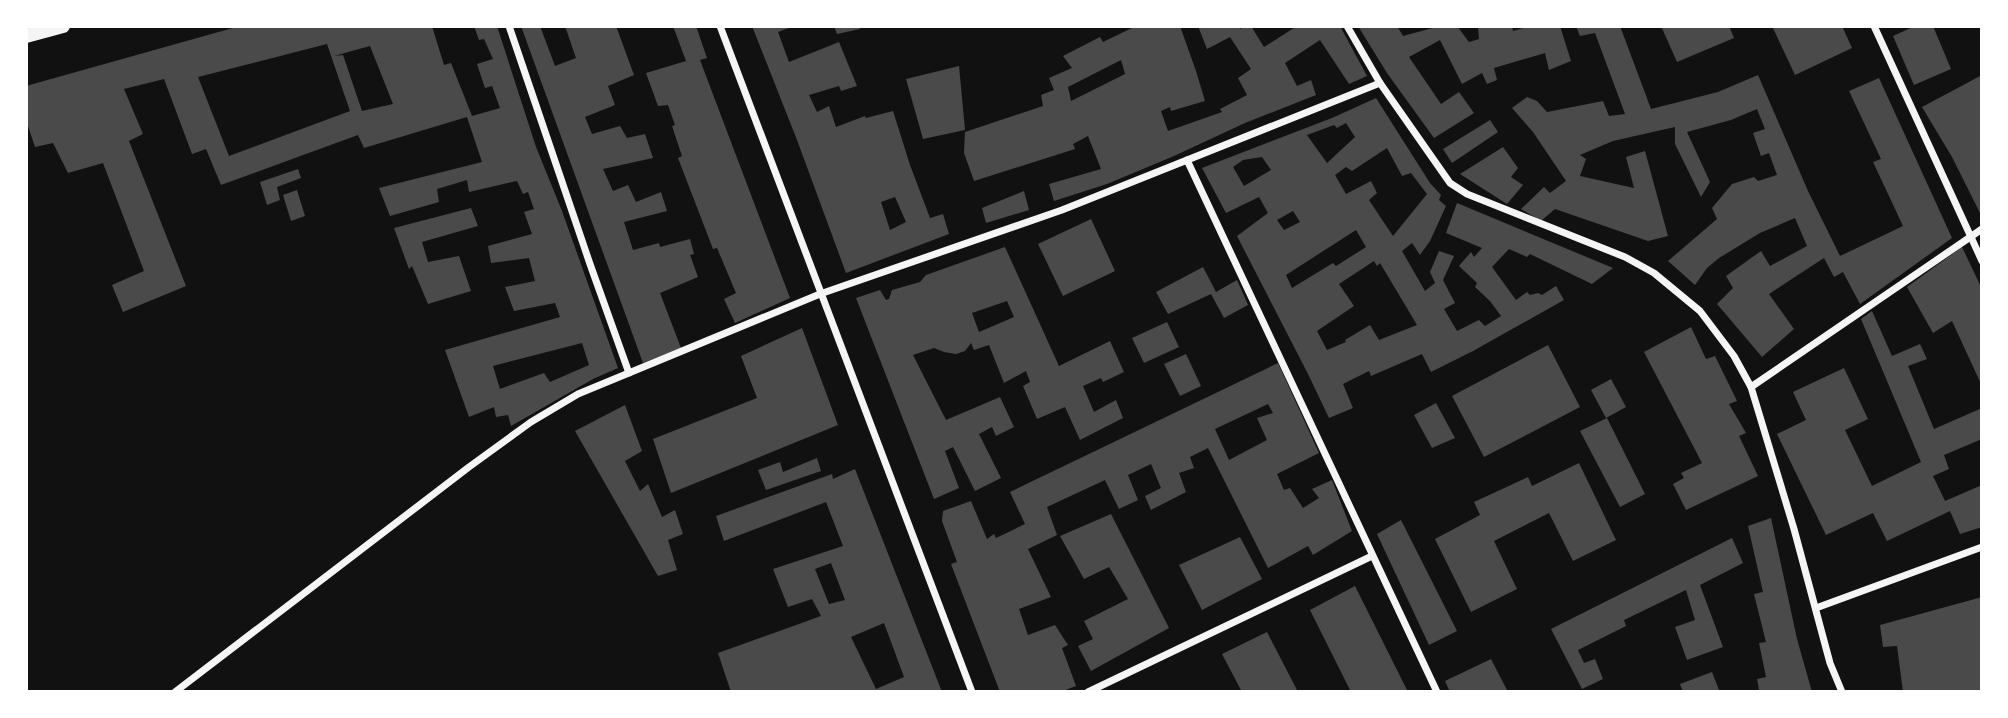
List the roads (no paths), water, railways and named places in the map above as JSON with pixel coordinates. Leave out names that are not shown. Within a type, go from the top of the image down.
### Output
[{"type":"main road","points":[[26,36],[64,26]]},
{"type":"street","points":[[509,26],[629,373]]},
{"type":"street","points":[[720,26],[972,692]]},
{"type":"street","points":[[1347,26],[1380,83],[1450,183],[1467,194],[1625,257],[1654,273],[1700,311],[1734,355],[1751,387],[1830,663],[1842,692]]},
{"type":"street","points":[[1874,26],[1982,261]]},
{"type":"street","points":[[175,692],[468,467],[578,394],[820,294],[1062,210],[1380,83]]},
{"type":"street","points":[[1187,160],[1437,692]]},
{"type":"street","points":[[1751,387],[1982,229]]},
{"type":"street","points":[[1816,608],[1982,547]]},
{"type":"street","points":[[1088,692],[1372,556]]}]
